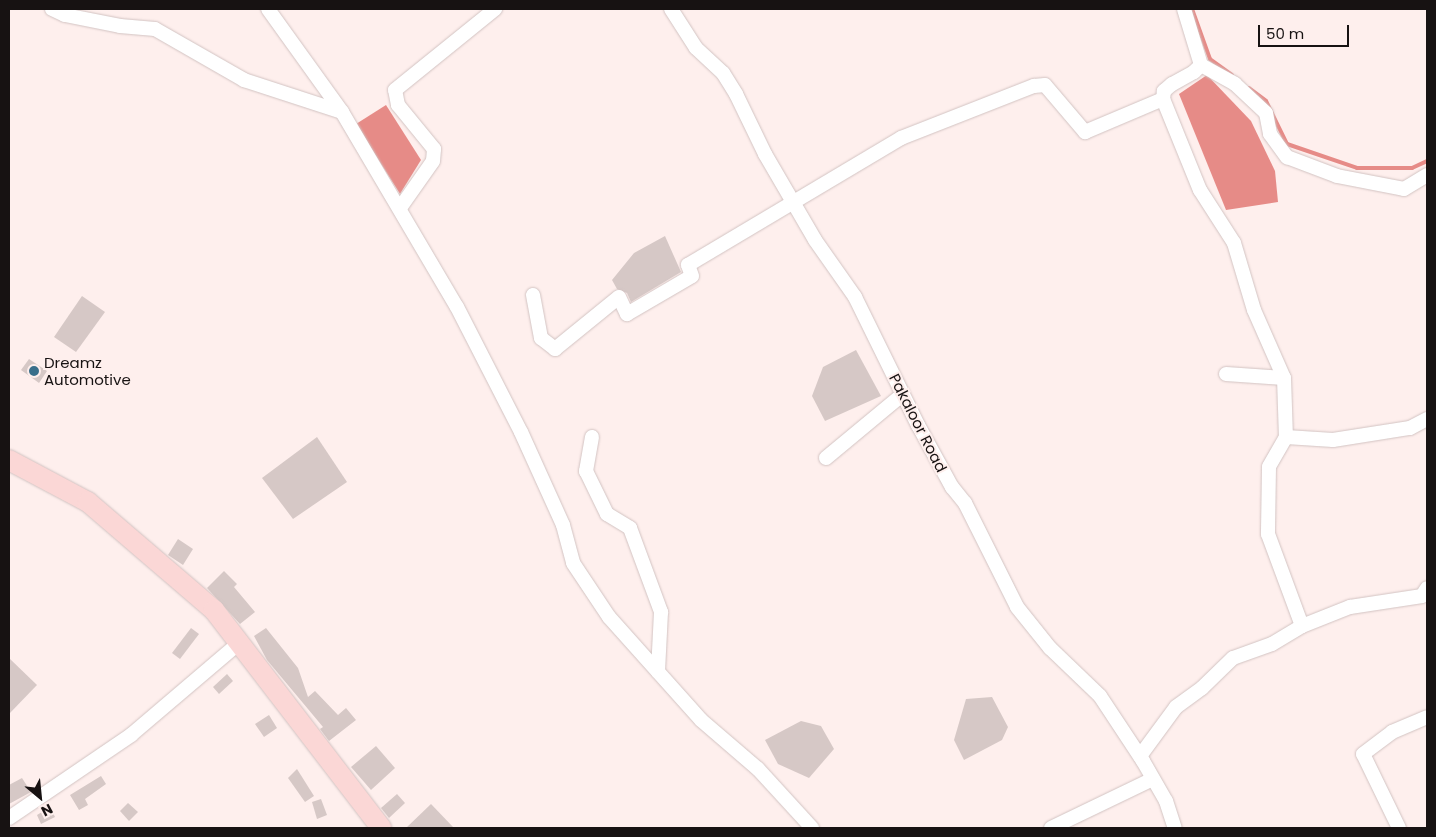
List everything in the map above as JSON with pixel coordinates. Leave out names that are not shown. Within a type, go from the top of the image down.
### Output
[{"type":"main road","points":[[9,460],[88,502],[214,610],[381,828]]},
{"type":"street","points":[[52,9],[65,15],[155,29],[244,80],[342,112]]},
{"type":"street","points":[[268,9],[342,112],[457,307],[521,432],[563,525],[573,563],[609,617],[701,720],[758,769],[812,828]]},
{"type":"street","points":[[400,208],[433,161],[434,149],[398,105],[395,90],[495,9]]},
{"type":"street","name":"Pakaloor Road","points":[[671,9],[696,48],[723,73],[736,94],[765,154],[815,240],[855,297],[903,394],[952,487],[964,503],[1017,607],[1050,648],[1100,696],[1140,756],[1153,779],[1175,828]]},
{"type":"street","points":[[1184,9],[1200,65],[1235,84],[1266,113],[1270,134],[1287,157],[1337,176],[1404,189],[1427,175]]},
{"type":"street","points":[[1200,65],[1194,72],[1172,84],[1164,91],[1163,99],[1200,190],[1234,243],[1254,310],[1284,378],[1286,437],[1269,467],[1268,534],[1302,626]]},
{"type":"street","points":[[533,295],[541,338],[555,350],[619,297],[627,314],[692,276],[688,265],[795,204],[901,138],[1034,86],[1045,85],[1085,132],[1163,99]]},
{"type":"street","points":[[1226,374],[1284,378]]},
{"type":"street","points":[[826,458],[903,394]]},
{"type":"street","points":[[1286,437],[1333,440],[1410,428],[1427,419]]},
{"type":"street","points":[[592,437],[586,471],[607,514],[630,528],[661,612],[658,672]]},
{"type":"street","points":[[1140,756],[1176,707],[1202,688],[1233,658],[1272,644],[1302,626],[1350,606],[1425,596]]},
{"type":"street","points":[[9,818],[131,735],[238,643]]},
{"type":"street","points":[[1400,828],[1363,754],[1392,732],[1427,717]]},
{"type":"street","points":[[1051,828],[1153,779]]},
{"type":"shaded area","points":[[1207,75],[1251,121],[1275,171],[1278,202],[1226,210],[1179,94]]},
{"type":"shaded area","points":[[386,105],[421,160],[400,194],[356,124]]},
{"type":"building","points":[[665,236],[681,272],[631,302],[627,293],[617,289],[612,280],[634,253]]},
{"type":"building","name":"Dreamz Automotive","points":[[82,296],[105,312],[76,352],[54,337]]},
{"type":"building","points":[[856,350],[881,396],[825,421],[812,396],[823,367]]},
{"type":"building","name":"Dreamz Automotive","points":[[29,359],[47,371],[39,383],[21,370]]},
{"type":"building","points":[[317,437],[347,482],[293,519],[262,478]]},
{"type":"building","points":[[178,539],[193,549],[183,565],[168,555]]},
{"type":"building","points":[[224,571],[237,584],[234,587],[255,612],[240,624],[207,588]]},
{"type":"building","points":[[191,628],[199,634],[180,659],[172,653]]},
{"type":"building","points":[[266,628],[298,668],[308,697],[315,691],[338,715],[346,708],[356,720],[329,741],[320,729],[323,727],[267,660],[254,636]]},
{"type":"building","points":[[9,658],[37,685],[9,714]]},
{"type":"building","points":[[227,674],[233,681],[219,694],[213,687]]},
{"type":"building","points":[[992,697],[1008,727],[1002,740],[964,760],[954,740],[966,699]]},
{"type":"building","points":[[269,715],[277,728],[264,737],[255,724]]},
{"type":"building","points":[[801,721],[821,726],[834,749],[809,778],[778,764],[765,740]]},
{"type":"building","points":[[376,746],[395,768],[371,790],[351,767]]},
{"type":"building","points":[[297,769],[314,796],[305,802],[288,778]]},
{"type":"building","points":[[101,776],[106,784],[85,799],[88,805],[79,810],[70,795]]},
{"type":"building","points":[[22,778],[31,792],[9,804],[9,785]]},
{"type":"building","points":[[397,794],[405,803],[389,818],[381,808]]},
{"type":"building","points":[[321,799],[327,815],[317,819],[312,802]]},
{"type":"building","points":[[128,803],[138,812],[129,821],[120,811]]},
{"type":"building","points":[[431,804],[454,828],[406,828]]},
{"type":"building","points":[[50,807],[55,817],[41,824],[37,815]]},
{"type":"waterway","points":[[1192,9],[1210,59],[1232,75]]},
{"type":"waterway","points":[[1249,88],[1266,101],[1287,144],[1357,168],[1412,168],[1427,161]]},
{"type":"place","name":"Dreamz Automotive","points":[[34,371]]}]
